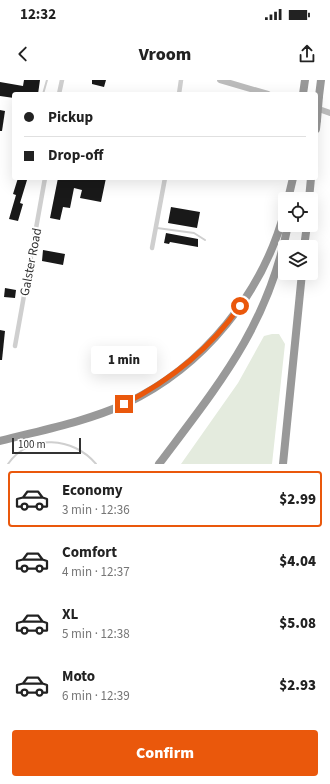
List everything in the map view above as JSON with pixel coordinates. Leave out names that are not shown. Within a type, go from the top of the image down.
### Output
[{"type":"highway","points":[[303,92],[305,80]]},
{"type":"highway","points":[[318,106],[320,80]]},
{"type":"highway","points":[[290,192],[293,180]]},
{"type":"highway","points":[[293,192],[294,180]]},
{"type":"highway","points":[[310,192],[311,180]]},
{"type":"highway","points":[[0,441],[80,420],[124,404],[151,390],[184,366],[217,336],[248,294],[260,276],[278,232]]},
{"type":"highway","points":[[159,464],[229,371],[253,328],[278,268],[286,232]]},
{"type":"highway","points":[[283,462],[301,280]]},
{"type":"main road","points":[[220,80],[236,82],[263,92]]},
{"type":"main road","points":[[318,109],[330,112]]},
{"type":"street","points":[[59,92],[62,80]]},
{"type":"street","points":[[179,92],[181,80]]},
{"type":"street","name":"Galster Road","points":[[15,346],[45,180]]},
{"type":"street","points":[[152,248],[165,180]]},
{"type":"lane","points":[[44,92],[47,80]]},
{"type":"lane","points":[[156,228],[194,233],[205,240]]},
{"type":"lane","points":[[8,464],[25,449],[37,444],[56,442],[68,444],[79,449],[96,464]]},
{"type":"shaded area","points":[[279,334],[285,344],[272,464],[181,464],[238,383],[264,336]]},
{"type":"building","points":[[24,80],[40,80],[38,92],[12,92],[12,98],[0,96],[0,82],[23,86]]},
{"type":"building","points":[[92,80],[106,80],[104,87],[92,84]]},
{"type":"building","points":[[0,110],[5,111],[2,131],[0,131]]},
{"type":"building","points":[[17,180],[27,180],[20,203],[23,204],[18,221],[9,219],[16,195],[13,194]]},
{"type":"building","points":[[58,180],[106,180],[101,202],[80,198],[82,190],[74,188],[70,208],[63,207],[60,220],[50,218]]},
{"type":"building","points":[[171,207],[200,212],[197,228],[168,223]]},
{"type":"building","points":[[166,233],[198,239],[198,247],[170,242],[169,244],[164,243]]},
{"type":"building","points":[[43,250],[65,254],[63,265],[42,261]]},
{"type":"building","points":[[5,288],[16,290],[15,298],[4,297]]},
{"type":"building","points":[[0,330],[5,331],[2,360],[0,360]]},
{"type":"route","points":[[124,404],[151,390],[184,366],[217,336],[240,306]]}]
